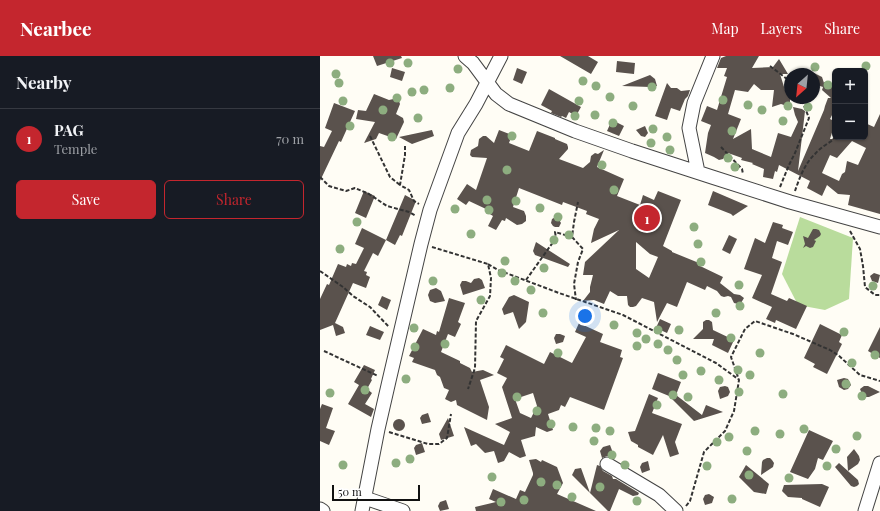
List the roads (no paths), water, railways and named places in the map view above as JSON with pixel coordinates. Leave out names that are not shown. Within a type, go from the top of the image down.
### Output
[{"type":"street","points":[[464,56],[473,63],[496,94],[509,104],[575,131],[632,151],[790,202],[880,227]]},
{"type":"street","points":[[362,511],[378,429],[430,210],[458,133],[476,104],[501,56]]},
{"type":"street","points":[[698,172],[689,128],[694,103],[713,56]]},
{"type":"street","points":[[865,511],[880,463]]},
{"type":"street","points":[[607,464],[659,495],[676,511]]},
{"type":"street","points":[[365,498],[403,511]]},
{"type":"place","name":"PAG","points":[[647,218]]}]
